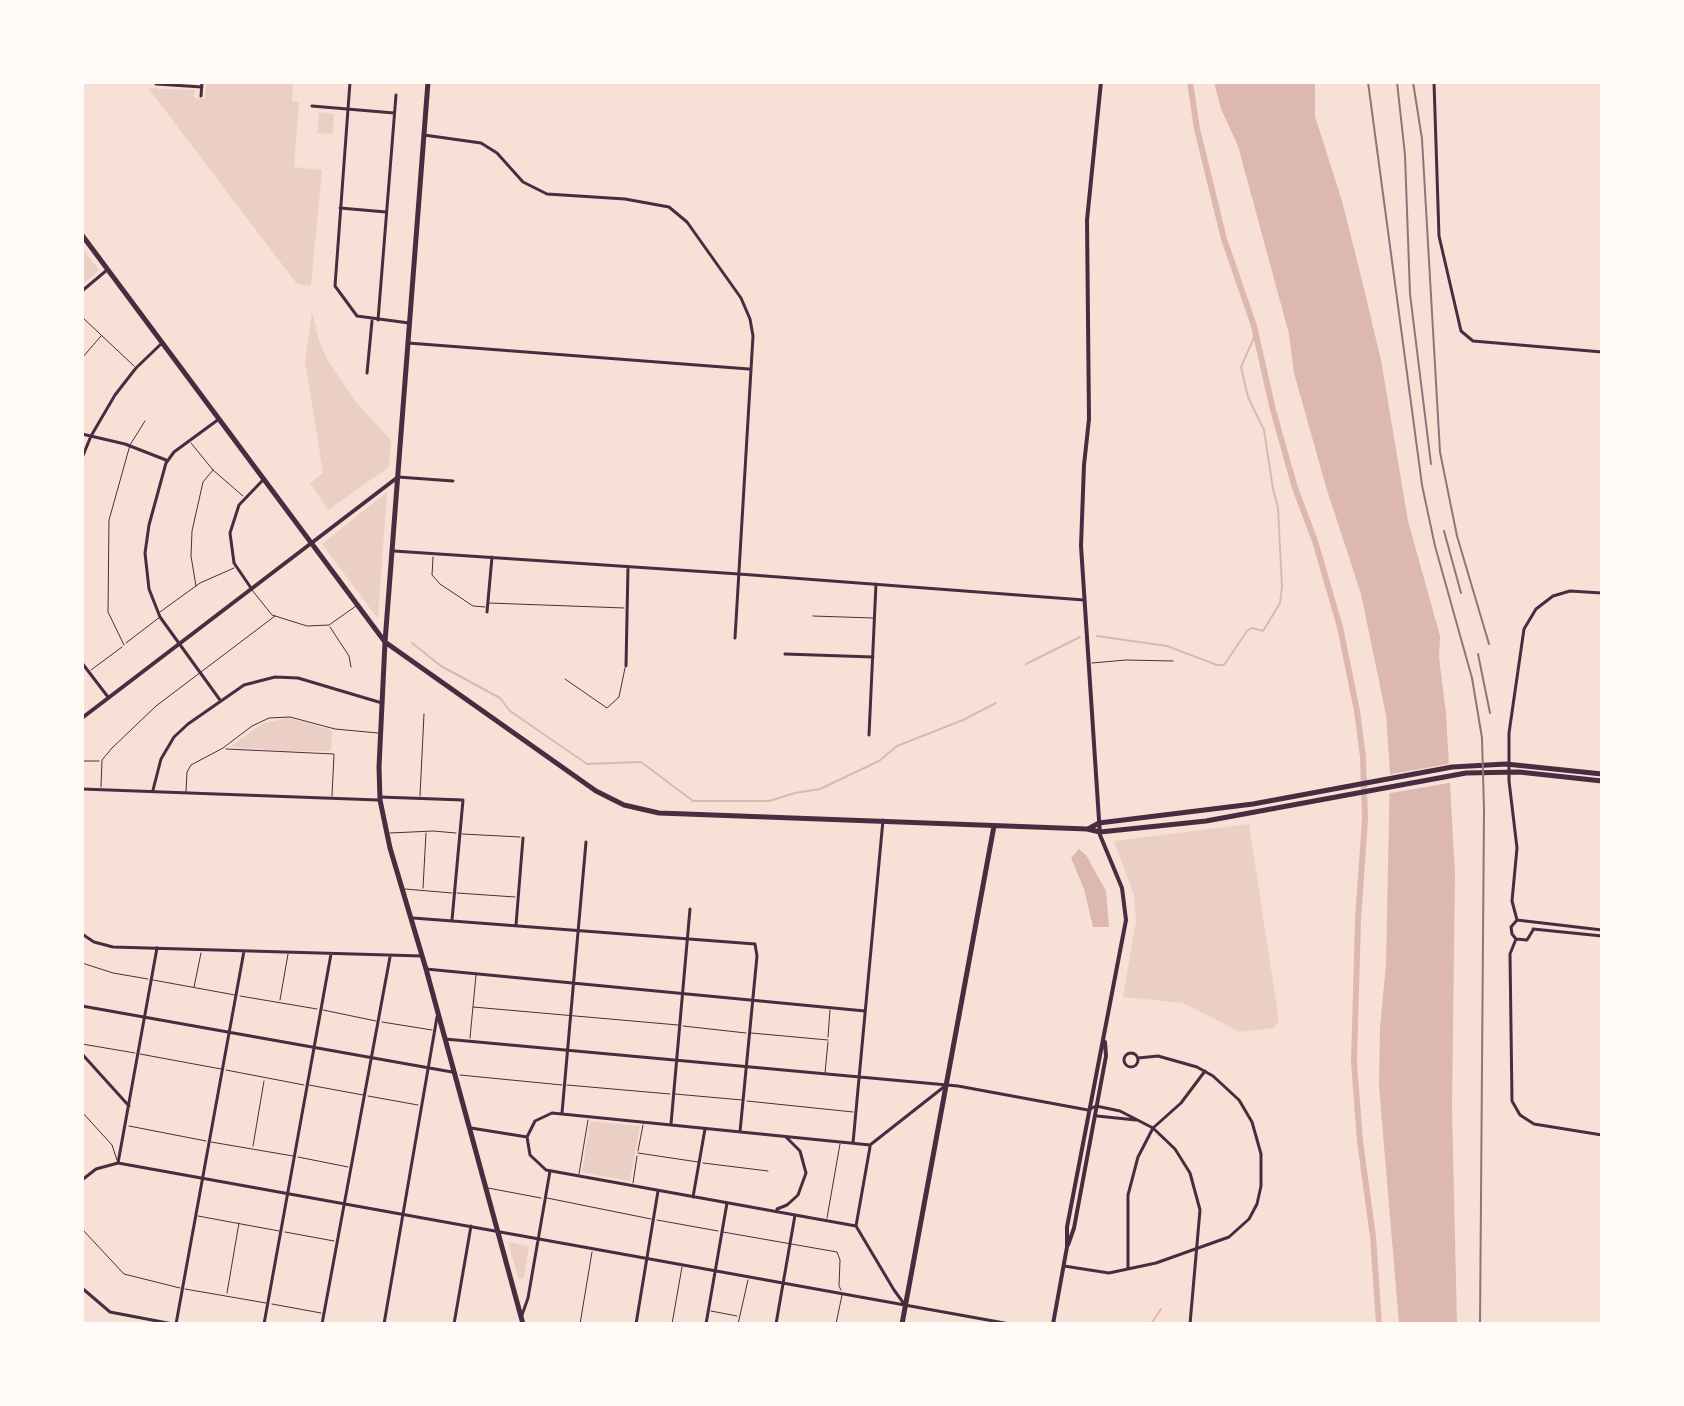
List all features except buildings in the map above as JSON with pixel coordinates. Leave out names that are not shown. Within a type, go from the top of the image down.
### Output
[{"type":"main road","points":[[428,82],[385,642],[380,799],[386,833],[523,1324]]},
{"type":"main road","points":[[82,235],[385,642],[598,793],[624,805],[659,813],[883,820],[1100,832],[1181,825],[1465,766],[1520,765],[1602,774]]},
{"type":"main road","points":[[1087,829],[1099,823],[1254,808],[1466,773],[1519,772],[1602,781]]},
{"type":"main road","points":[[902,1324],[994,826]]},
{"type":"street","points":[[350,82],[335,286],[351,311],[360,318],[409,323]]},
{"type":"street","points":[[1053,1324],[1098,1054],[1105,1036],[1126,920],[1122,888],[1100,832],[1081,546],[1089,419],[1090,325],[1086,248],[1101,82]]},
{"type":"street","points":[[1434,82],[1439,236],[1461,331],[1473,341],[1602,352]]},
{"type":"street","points":[[156,84],[202,84],[201,96]]},
{"type":"street","points":[[378,320],[396,95]]},
{"type":"street","points":[[312,106],[394,113]]},
{"type":"street","points":[[424,135],[473,140],[487,146],[523,182],[547,194],[640,201],[669,207],[678,212],[712,256],[746,307],[753,336],[735,638]]},
{"type":"street","points":[[340,208],[386,212]]},
{"type":"street","points":[[82,291],[107,269]]},
{"type":"street","points":[[367,373],[372,319]]},
{"type":"street","points":[[82,458],[115,395],[136,368],[162,343]]},
{"type":"street","points":[[408,343],[749,369]]},
{"type":"street","points":[[220,419],[167,460],[149,525],[145,553],[149,589],[159,616],[220,700]]},
{"type":"street","points":[[82,434],[130,445],[167,460]]},
{"type":"street","points":[[82,718],[398,477],[453,481]]},
{"type":"street","points":[[251,588],[236,567],[230,533],[235,515],[245,498],[264,479]]},
{"type":"street","points":[[392,551],[1084,600]]},
{"type":"street","points":[[488,607],[492,557]]},
{"type":"street","points":[[626,666],[628,567]]},
{"type":"street","points":[[869,735],[876,584]]},
{"type":"street","points":[[1517,920],[1512,901],[1517,848],[1509,781],[1509,733],[1524,629],[1536,609],[1553,596],[1576,591],[1602,593]]},
{"type":"street","points":[[785,654],[873,657]]},
{"type":"street","points":[[82,663],[108,697]]},
{"type":"street","points":[[153,792],[161,759],[174,737],[220,700],[251,683],[287,677],[307,680],[382,703]]},
{"type":"street","points":[[82,789],[463,800],[452,920]]},
{"type":"street","points":[[853,1143],[883,820]]},
{"type":"street","points":[[516,925],[523,838]]},
{"type":"street","points":[[562,1113],[586,842]]},
{"type":"street","points":[[671,1124],[690,909]]},
{"type":"street","points":[[411,917],[755,944],[757,956],[740,1132]]},
{"type":"street","points":[[1517,920],[1602,930]]},
{"type":"street","points":[[1516,939],[1511,931],[1517,920]]},
{"type":"street","points":[[1529,921],[1533,929]]},
{"type":"street","points":[[1516,939],[1527,940],[1533,929]]},
{"type":"street","points":[[1533,929],[1602,936]]},
{"type":"street","points":[[84,936],[107,946],[422,956]]},
{"type":"street","points":[[1516,939],[1510,954],[1512,1101],[1520,1115],[1534,1124],[1602,1135]]},
{"type":"street","points":[[118,1163],[157,948]]},
{"type":"street","points":[[82,1288],[110,1312],[175,1324],[244,951]]},
{"type":"street","points":[[264,1324],[331,954]]},
{"type":"street","points":[[322,1324],[390,957]]},
{"type":"street","points":[[426,969],[865,1011]]},
{"type":"street","points":[[82,1006],[452,1072]]},
{"type":"street","points":[[384,1324],[437,1017]]},
{"type":"street","points":[[1067,1247],[1074,1228],[1106,1056],[1105,1036]]},
{"type":"street","points":[[444,1038],[945,1086],[1136,1120]]},
{"type":"street","points":[[82,1054],[129,1106]]},
{"type":"street","points":[[1064,1266],[1109,1273],[1156,1263],[1229,1237],[1249,1219],[1257,1204],[1262,1171],[1259,1142],[1248,1113],[1231,1091],[1205,1071],[1168,1058],[1138,1058]]},
{"type":"street","points":[[1128,1270],[1127,1206],[1138,1157],[1153,1128],[1181,1103],[1205,1071]]},
{"type":"street","points":[[905,1305],[856,1226],[870,1145],[945,1086]]},
{"type":"street","points":[[1088,1110],[1096,1106],[1127,1113],[1165,1137],[1183,1160],[1195,1186],[1200,1210],[1190,1324]]},
{"type":"street","points":[[856,1226],[550,1171],[539,1166],[530,1155],[527,1137],[532,1124],[539,1118],[562,1113],[870,1145]]},
{"type":"street","points":[[468,1128],[527,1137]]},
{"type":"street","points":[[693,1197],[705,1128]]},
{"type":"street","points":[[773,1211],[795,1198],[805,1178],[803,1157],[784,1136]]},
{"type":"street","points":[[82,1172],[84,1178],[96,1169],[118,1163],[1010,1324]]},
{"type":"street","points":[[522,1315],[528,1298],[550,1171]]},
{"type":"street","points":[[636,1324],[658,1191]]},
{"type":"street","points":[[706,1324],[727,1203]]},
{"type":"street","points":[[776,1324],[795,1215]]},
{"type":"street","points":[[454,1324],[471,1226]]},
{"type":"lane","points":[[82,317],[136,368]]},
{"type":"lane","points":[[82,358],[101,336]]},
{"type":"lane","points":[[124,645],[108,612],[108,536],[113,498],[130,445],[145,421]]},
{"type":"lane","points":[[189,441],[213,470],[245,498]]},
{"type":"lane","points":[[196,586],[191,556],[192,531],[203,482],[213,470]]},
{"type":"lane","points":[[433,554],[432,575],[473,606],[627,608]]},
{"type":"lane","points":[[89,672],[196,586],[236,567]]},
{"type":"lane","points":[[251,588],[275,616],[307,626],[329,625],[357,606]]},
{"type":"lane","points":[[101,790],[102,760],[152,709],[275,616]]},
{"type":"lane","points":[[813,616],[875,618]]},
{"type":"lane","points":[[329,625],[349,656],[351,667]]},
{"type":"lane","points":[[1089,663],[1173,661]]},
{"type":"lane","points":[[565,679],[607,708],[619,697],[626,666]]},
{"type":"lane","points":[[420,799],[424,714]]},
{"type":"lane","points":[[186,793],[189,767],[223,748],[252,726],[277,717],[294,717],[335,729],[381,733]]},
{"type":"lane","points":[[223,748],[334,754],[332,798]]},
{"type":"lane","points":[[82,761],[102,760]]},
{"type":"lane","points":[[386,833],[460,833],[523,838]]},
{"type":"lane","points":[[423,890],[426,833]]},
{"type":"lane","points":[[402,889],[518,897]]},
{"type":"lane","points":[[194,988],[201,950]]},
{"type":"lane","points":[[280,1003],[288,953]]},
{"type":"lane","points":[[82,963],[113,973],[434,1031]]},
{"type":"lane","points":[[470,1041],[476,974]]},
{"type":"lane","points":[[473,1007],[828,1040]]},
{"type":"lane","points":[[825,1074],[830,1008]]},
{"type":"lane","points":[[82,1044],[423,1106]]},
{"type":"lane","points":[[452,1072],[856,1112]]},
{"type":"lane","points":[[252,1149],[265,1078]]},
{"type":"lane","points":[[82,1112],[112,1145],[118,1163]]},
{"type":"lane","points":[[579,1176],[588,1116]]},
{"type":"lane","points":[[632,1185],[643,1122]]},
{"type":"lane","points":[[125,1126],[350,1167]]},
{"type":"lane","points":[[827,1220],[841,1142]]},
{"type":"lane","points":[[638,1153],[768,1171]]},
{"type":"lane","points":[[485,1187],[837,1252],[842,1293],[836,1324]]},
{"type":"lane","points":[[197,1216],[337,1242]]},
{"type":"lane","points":[[226,1296],[239,1223]]},
{"type":"lane","points":[[82,1229],[124,1274],[183,1288],[324,1313]]},
{"type":"lane","points":[[580,1324],[593,1248]]},
{"type":"lane","points":[[672,1324],[682,1265]]},
{"type":"lane","points":[[738,1324],[748,1276]]},
{"type":"lane","points":[[709,1311],[740,1316]]},
{"type":"shaded area","points":[[206,82],[293,82],[292,101],[299,102],[294,167],[322,170],[311,286],[297,284],[148,88],[195,90],[194,98],[205,99]]},
{"type":"shaded area","points":[[1214,82],[1315,82],[1315,116],[1359,268],[1381,360],[1408,521],[1440,636],[1455,874],[1452,1109],[1457,1324],[1399,1324],[1379,1086],[1386,964],[1390,771],[1386,715],[1361,594],[1326,487],[1294,373],[1289,334],[1238,146],[1221,109]]},
{"type":"shaded area","points":[[319,112],[334,114],[333,134],[317,133]]},
{"type":"shaded area","points":[[82,248],[99,270],[82,285]]},
{"type":"shaded area","points":[[312,312],[328,361],[355,401],[391,440],[389,467],[328,510],[310,483],[323,473],[305,362]]},
{"type":"shaded area","points":[[387,492],[378,619],[322,544]]},
{"type":"shaded area","points":[[288,718],[332,730],[331,751],[230,747],[263,723]]},
{"type":"shaded area","points":[[1249,824],[1279,1021],[1273,1028],[1240,1032],[1183,1003],[1123,997],[1136,921],[1134,895],[1114,841]]},
{"type":"shaded area","points":[[1079,849],[1086,855],[1106,891],[1109,927],[1093,927],[1084,889],[1071,858]]},
{"type":"shaded area","points":[[590,1121],[640,1126],[630,1181],[582,1172]]},
{"type":"shaded area","points":[[508,1242],[529,1246],[524,1277],[521,1279],[518,1277]]},
{"type":"pier","points":[[1454,763],[1455,782],[1385,794],[1386,775]]},
{"type":"waterway","points":[[1190,82],[1197,129],[1224,239],[1254,326],[1295,488],[1315,541],[1340,627],[1357,711],[1363,757],[1365,819],[1358,920],[1354,1063],[1379,1324]]},
{"type":"waterway","points":[[1097,636],[1167,646],[1224,665],[1247,631],[1252,628],[1263,631],[1280,603],[1278,508],[1264,430],[1248,397],[1241,367],[1256,333]]},
{"type":"waterway","points":[[1026,664],[1080,637]]},
{"type":"waterway","points":[[412,643],[441,666],[500,698],[510,711],[587,764],[641,762],[693,801],[769,801],[820,789],[879,761],[897,746],[963,720],[996,703]]},
{"type":"waterway","points":[[1151,1324],[1161,1309]]},
{"type":"railway","points":[[1368,82],[1422,485],[1435,546],[1472,678],[1482,738],[1480,1324]]},
{"type":"railway","points":[[1397,82],[1405,155],[1410,294],[1431,464]]},
{"type":"railway","points":[[1413,82],[1422,139],[1440,452],[1457,536],[1489,644]]},
{"type":"railway","points":[[1444,531],[1461,593]]},
{"type":"railway","points":[[1478,654],[1490,713]]}]
